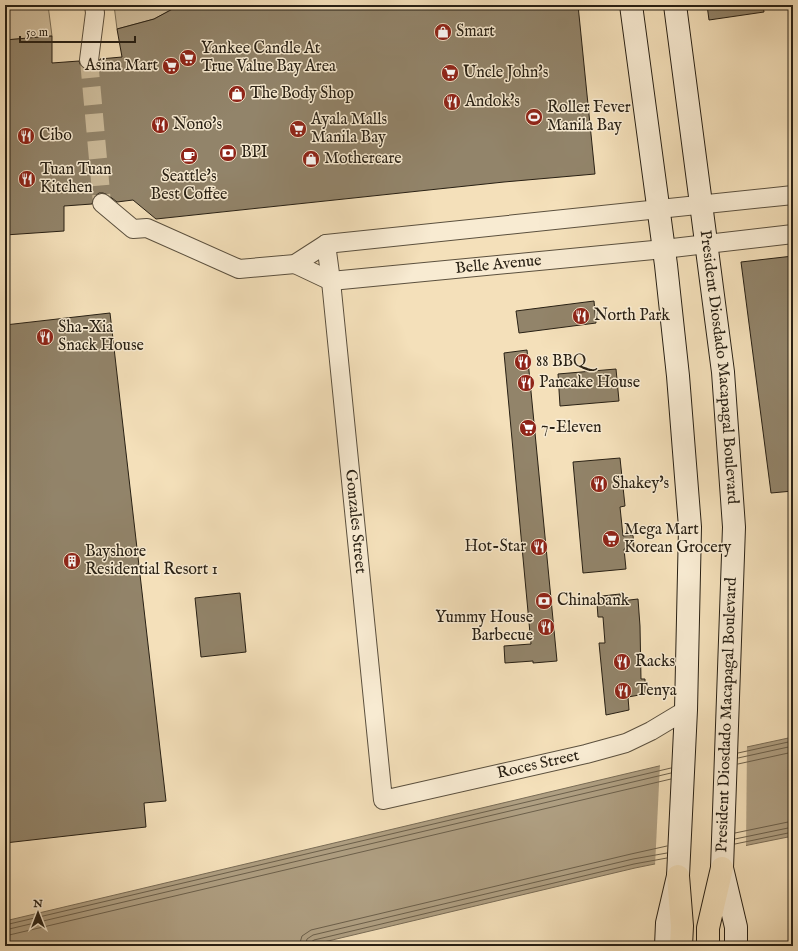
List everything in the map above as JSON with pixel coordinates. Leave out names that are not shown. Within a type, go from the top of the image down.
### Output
[{"type":"highway","points":[[708,937],[722,864]]},
{"type":"highway","points":[[678,873],[681,936]]},
{"type":"main road","points":[[631,5],[664,249],[678,376],[690,527],[686,710],[678,873],[667,923],[666,946]]},
{"type":"main road","name":"President Diosdado Macapagal Boulevard","points":[[676,5],[723,372],[734,527],[722,864],[736,927],[736,946]]},
{"type":"street","points":[[89,60],[95,13],[94,5]]},
{"type":"street","points":[[102,203],[133,229],[147,228],[239,269],[295,264],[326,244],[793,196]]},
{"type":"street","name":"Belle Avenue","points":[[331,281],[664,249],[793,234]]},
{"type":"street","name":"Gonzales Street","points":[[326,244],[384,800]]},
{"type":"street","points":[[295,264],[331,281]]},
{"type":"street","name":"Roces Street","points":[[384,800],[586,754],[626,743],[651,731],[686,710]]},
{"type":"shaded area","points":[[5,5],[48,5],[52,36],[5,40]]},
{"type":"shaded area","points":[[114,5],[176,5],[176,7],[154,19],[117,29]]},
{"type":"water","points":[[793,737],[793,836],[635,868],[307,946],[5,946],[5,921],[659,766]]},
{"type":"pier","points":[[747,745],[746,848],[655,866],[660,764]]},
{"type":"building","name":"Ayala Malls Manila Bay","points":[[180,5],[578,5],[595,174],[504,182],[156,219],[133,200],[117,202],[108,195],[99,193],[94,197],[92,204],[64,206],[64,231],[5,235],[5,40],[52,36],[52,63],[79,61],[83,69],[93,70],[98,66],[100,59],[122,57],[117,29],[154,19]]},
{"type":"building","points":[[707,5],[763,5],[764,12],[709,20]]},
{"type":"building","points":[[793,256],[793,491],[771,493],[741,262]]},
{"type":"building","points":[[594,301],[596,323],[519,333],[516,311]]},
{"type":"building","name":"Bayshore Residential Resort 1","points":[[110,313],[166,801],[144,803],[146,827],[5,843],[5,325]]},
{"type":"building","points":[[527,350],[557,661],[505,663],[504,646],[531,644],[504,353]]},
{"type":"building","points":[[616,369],[619,401],[560,406],[558,374]]},
{"type":"building","points":[[620,458],[625,506],[620,507],[623,536],[633,535],[634,548],[624,549],[626,569],[583,573],[573,462]]},
{"type":"building","points":[[240,593],[246,652],[201,657],[195,598]]},
{"type":"building","points":[[620,594],[621,601],[638,599],[641,679],[645,679],[645,694],[628,697],[629,710],[606,715],[599,643],[605,643],[603,617],[598,617],[597,603],[602,603],[602,596]]},
{"type":"tunnel","points":[[89,60],[102,203]]},
{"type":"place","name":"Smart","points":[[443,32]]},
{"type":"place","name":"Yankee Candle At True Value Bay Area","points":[[188,58]]},
{"type":"place","name":"Asina Mart","points":[[171,66]]},
{"type":"place","name":"Uncle John's","points":[[450,73]]},
{"type":"place","name":"The Body Shop","points":[[237,94]]},
{"type":"place","name":"Andok's","points":[[452,102]]},
{"type":"place","name":"Roller Fever Manila Bay","points":[[534,117]]},
{"type":"place","name":"Nono's","points":[[160,125]]},
{"type":"place","name":"Ayala Malls Manila Bay","points":[[298,129]]},
{"type":"place","name":"Cibo","points":[[26,136]]},
{"type":"place","name":"BPI","points":[[228,153]]},
{"type":"place","name":"Seattle's Best Coffee","points":[[189,156]]},
{"type":"place","name":"Mothercare","points":[[311,159]]},
{"type":"place","name":"Tuan Tuan Kitchen","points":[[27,179]]},
{"type":"place","name":"North Park","points":[[581,316]]},
{"type":"place","name":"Sha-Xia Snack House","points":[[45,337]]},
{"type":"place","name":"88 BBQ","points":[[523,362]]},
{"type":"place","name":"Pancake House","points":[[526,383]]},
{"type":"place","name":"7-Eleven","points":[[528,428]]},
{"type":"place","name":"Shakey's","points":[[599,484]]},
{"type":"place","name":"Mega Mart Korean Grocery","points":[[611,539]]},
{"type":"place","name":"Hot-Star","points":[[539,547]]},
{"type":"place","name":"Bayshore Residential Resort 1","points":[[72,561]]},
{"type":"place","name":"Chinabank","points":[[544,601]]},
{"type":"place","name":"Yummy House Barbecue","points":[[546,627]]},
{"type":"place","name":"Racks","points":[[622,662]]},
{"type":"place","name":"Tenya","points":[[623,691]]}]
